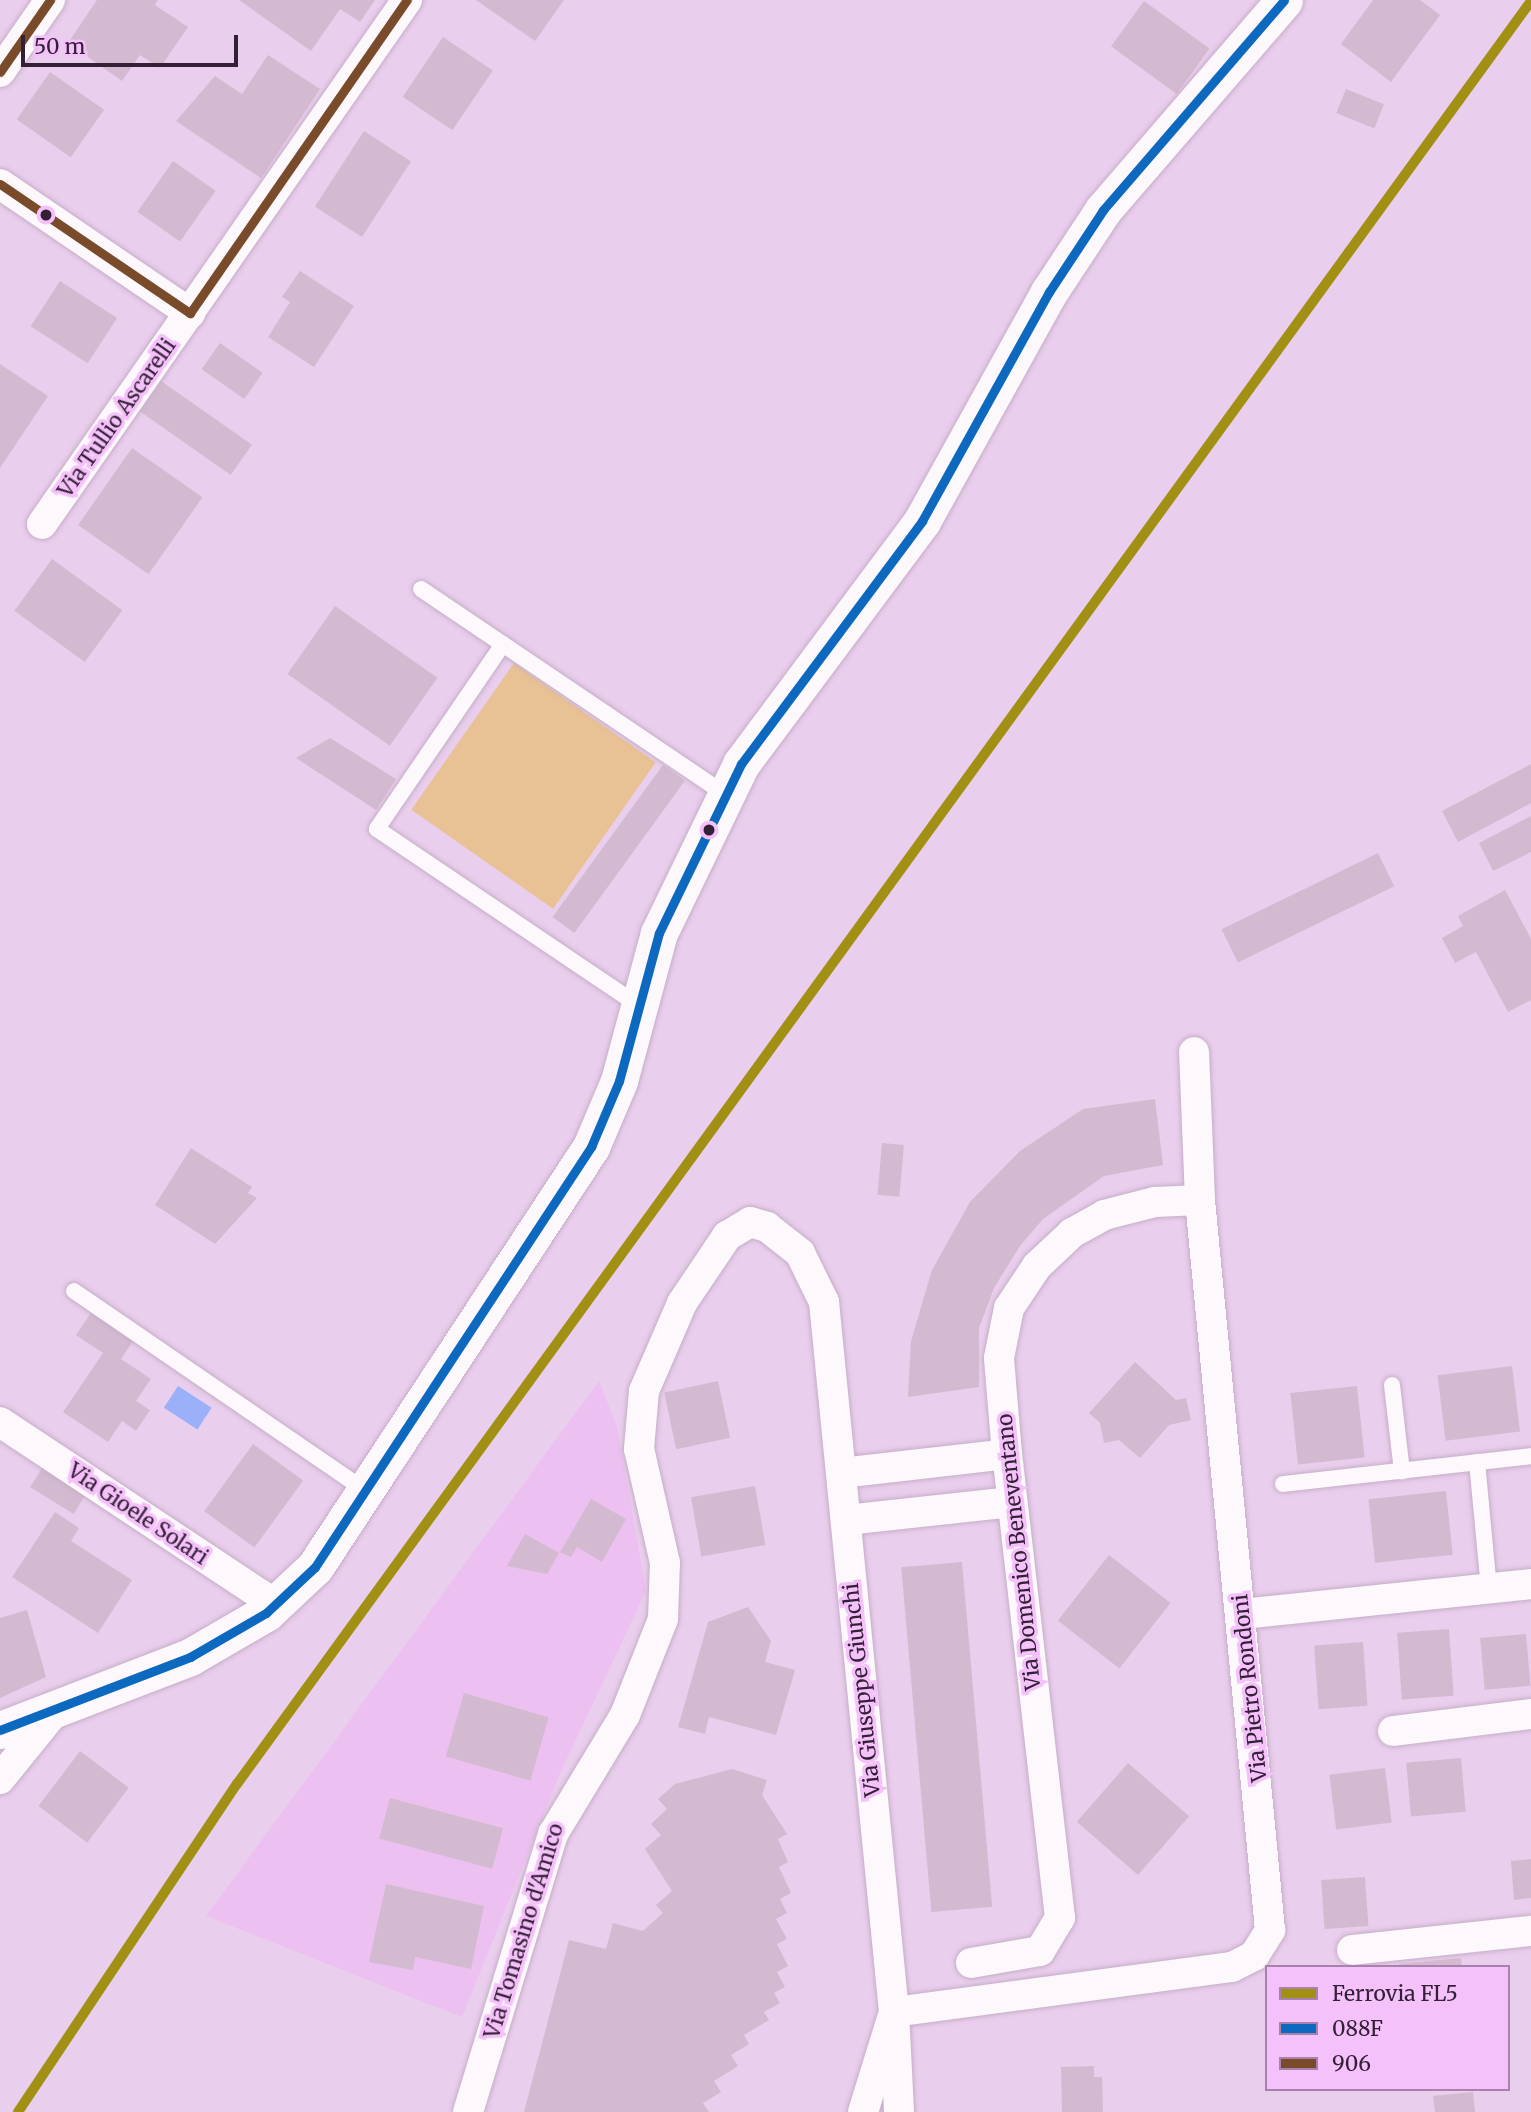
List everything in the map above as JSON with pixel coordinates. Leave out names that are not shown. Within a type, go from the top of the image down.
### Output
[{"type":"street","points":[[0,72],[50,0]]},
{"type":"street","name":"Via Tullio Ascarelli","points":[[42,524],[407,0]]},
{"type":"street","points":[[0,1730],[51,1716],[190,1657],[276,1605],[316,1567],[577,1174],[611,1103],[659,933],[724,793],[922,521],[1097,217],[1284,0]]},
{"type":"street","points":[[0,184],[190,313]]},
{"type":"street","name":"Via Pietro Rondoni","points":[[894,2012],[1224,1968],[1254,1956],[1270,1930],[1272,1910],[1200,1200],[1194,1052]]},
{"type":"street","name":"Via Domenico Beneventano","points":[[971,1963],[1040,1951],[1060,1918],[1007,1454],[999,1358],[1009,1308],[1037,1266],[1072,1233],[1104,1215],[1155,1202],[1200,1200]]},
{"type":"street","name":"Via Tomasino d'Amico","points":[[468,2112],[553,1834],[625,1715],[663,1619],[665,1563],[638,1436],[659,1349],[698,1278],[743,1224],[767,1227],[813,1270]]},
{"type":"street","name":"Via Giuseppe Giunchi","points":[[813,1270],[824,1302],[894,2012],[899,2112]]},
{"type":"street","name":"Via Gioele Solari","points":[[0,1423],[276,1605]]},
{"type":"street","points":[[841,1473],[1007,1454]]},
{"type":"street","points":[[846,1520],[1012,1502]]},
{"type":"street","points":[[1242,1614],[1531,1584]]},
{"type":"street","points":[[1393,1731],[1531,1714]]},
{"type":"street","points":[[0,1779],[51,1716]]},
{"type":"street","points":[[1352,1951],[1531,1931]]},
{"type":"street","points":[[863,2112],[894,2012]]},
{"type":"lane","points":[[421,589],[724,793]]},
{"type":"lane","points":[[503,644],[377,830],[638,1004]]},
{"type":"lane","points":[[74,1292],[366,1491]]},
{"type":"lane","points":[[1392,1385],[1402,1471]]},
{"type":"lane","points":[[1283,1484],[1531,1456]]},
{"type":"lane","points":[[1477,1462],[1489,1588]]},
{"type":"shaded area","points":[[514,663],[656,762],[553,909],[411,810]]},
{"type":"shaded area","points":[[599,1381],[617,1427],[646,1591],[562,1769],[462,2017],[206,1916]]},
{"type":"water","points":[[178,1386],[212,1408],[197,1430],[164,1408]]},
{"type":"building","points":[[97,0],[158,0],[155,5],[188,27],[160,68],[140,55],[122,81],[68,43]]},
{"type":"building","points":[[239,0],[375,0],[360,22],[340,9],[311,51]]},
{"type":"building","points":[[476,0],[564,0],[535,41]]},
{"type":"building","points":[[1373,0],[1420,0],[1440,15],[1391,82],[1341,44]]},
{"type":"building","points":[[1144,1],[1210,49],[1177,94],[1111,46]]},
{"type":"building","points":[[443,37],[493,71],[452,130],[403,97]]},
{"type":"building","points":[[268,55],[320,89],[261,178],[176,121],[215,76],[242,94]]},
{"type":"building","points":[[50,72],[104,110],[71,157],[17,120]]},
{"type":"building","points":[[1346,89],[1384,104],[1374,128],[1336,113]]},
{"type":"building","points":[[364,131],[411,161],[362,237],[315,206]]},
{"type":"building","points":[[173,161],[216,191],[180,242],[137,212]]},
{"type":"building","points":[[300,271],[354,306],[314,367],[268,337],[290,302],[282,297]]},
{"type":"building","points":[[60,281],[117,318],[88,363],[31,326]]},
{"type":"building","points":[[220,343],[263,373],[244,399],[202,369]]},
{"type":"building","points":[[0,364],[48,396],[0,468]]},
{"type":"building","points":[[161,381],[252,445],[231,475],[140,411]]},
{"type":"building","points":[[132,448],[202,497],[149,574],[78,525]]},
{"type":"building","points":[[52,559],[122,610],[85,662],[14,611]]},
{"type":"building","points":[[335,606],[437,678],[390,746],[287,674]]},
{"type":"building","points":[[330,738],[396,779],[376,810],[296,758]]},
{"type":"building","points":[[1531,764],[1531,803],[1458,842],[1442,811]]},
{"type":"building","points":[[663,765],[685,781],[574,933],[552,917]]},
{"type":"building","points":[[1531,816],[1531,852],[1493,871],[1479,843]]},
{"type":"building","points":[[1378,853],[1394,886],[1238,963],[1222,929]]},
{"type":"building","points":[[1505,890],[1531,939],[1531,1000],[1508,1012],[1476,952],[1455,963],[1442,938],[1463,926],[1458,916]]},
{"type":"building","points":[[1155,1099],[1163,1165],[1104,1176],[1043,1219],[1020,1246],[994,1288],[979,1328],[979,1387],[908,1397],[911,1341],[932,1270],[970,1202],[1020,1151],[1083,1109]]},
{"type":"building","points":[[882,1143],[904,1145],[899,1197],[877,1195]]},
{"type":"building","points":[[191,1148],[252,1187],[248,1193],[257,1198],[215,1244],[155,1205]]},
{"type":"building","points":[[91,1313],[133,1341],[121,1359],[151,1379],[136,1401],[150,1410],[136,1431],[122,1421],[108,1442],[63,1412],[103,1353],[76,1335]]},
{"type":"building","points":[[1135,1362],[1176,1400],[1186,1398],[1191,1420],[1169,1425],[1140,1458],[1119,1440],[1104,1443],[1100,1423],[1089,1413]]},
{"type":"building","points":[[1512,1366],[1520,1432],[1446,1441],[1438,1375]]},
{"type":"building","points":[[718,1381],[730,1438],[676,1449],[664,1392]]},
{"type":"building","points":[[1357,1386],[1365,1458],[1298,1465],[1290,1393]]},
{"type":"building","points":[[253,1444],[303,1480],[254,1548],[204,1511]]},
{"type":"building","points":[[44,1465],[87,1492],[73,1514],[30,1487]]},
{"type":"building","points":[[755,1486],[765,1545],[701,1556],[691,1497]]},
{"type":"building","points":[[1446,1491],[1453,1555],[1375,1563],[1368,1499]]},
{"type":"building","points":[[591,1499],[626,1519],[602,1562],[577,1547],[571,1557],[560,1552]]},
{"type":"building","points":[[55,1512],[79,1528],[71,1541],[132,1580],[98,1633],[12,1577]]},
{"type":"building","points":[[525,1534],[559,1553],[547,1574],[507,1566]]},
{"type":"building","points":[[1109,1555],[1170,1603],[1119,1668],[1058,1620]]},
{"type":"building","points":[[962,1562],[992,1907],[931,1912],[901,1567]]},
{"type":"building","points":[[748,1607],[771,1641],[765,1662],[795,1670],[776,1735],[709,1717],[705,1734],[678,1727],[708,1622]]},
{"type":"building","points":[[27,1610],[46,1677],[0,1698],[0,1618]]},
{"type":"building","points":[[1449,1629],[1454,1696],[1402,1699],[1397,1633]]},
{"type":"building","points":[[1526,1634],[1531,1686],[1485,1690],[1480,1638]]},
{"type":"building","points":[[1363,1642],[1367,1706],[1319,1709],[1314,1645]]},
{"type":"building","points":[[464,1693],[549,1717],[530,1781],[446,1756]]},
{"type":"building","points":[[80,1751],[129,1788],[87,1843],[38,1806]]},
{"type":"building","points":[[1461,1758],[1466,1812],[1411,1817],[1406,1763]]},
{"type":"building","points":[[1128,1763],[1189,1816],[1138,1875],[1077,1822]]},
{"type":"building","points":[[1385,1768],[1392,1823],[1336,1829],[1329,1775]]},
{"type":"building","points":[[732,1769],[767,1780],[762,1795],[787,1834],[778,1839],[788,1862],[779,1867],[791,1893],[780,1899],[787,1913],[776,1919],[787,1939],[777,1944],[788,1966],[777,1972],[785,1987],[774,1993],[780,2003],[764,2012],[769,2020],[744,2035],[749,2044],[731,2055],[738,2066],[714,2081],[721,2092],[703,2103],[709,2112],[524,2112],[569,1940],[606,1949],[613,1923],[643,1931],[663,1913],[656,1905],[672,1891],[645,1849],[661,1835],[651,1824],[667,1809],[658,1799],[675,1784]]},
{"type":"building","points":[[390,1798],[503,1828],[492,1869],[379,1839]]},
{"type":"building","points":[[1531,1859],[1531,1898],[1514,1900],[1511,1861]]},
{"type":"building","points":[[1365,1877],[1368,1926],[1325,1929],[1321,1880]]},
{"type":"building","points":[[386,1884],[484,1906],[471,1969],[415,1957],[413,1970],[369,1962]]},
{"type":"building","points":[[1461,1958],[1462,1965],[1399,1965]]},
{"type":"building","points":[[1094,2066],[1094,2077],[1102,2077],[1103,2112],[1062,2112],[1061,2067]]},
{"type":"building","points":[[1473,2092],[1475,2112],[1435,2112],[1433,2096]]},
{"type":"rail line","name":"FL5","points":[[18,2112],[237,1784],[1531,1]]},
{"type":"transit line","name":"906","points":[[0,72],[50,0]]},
{"type":"transit line","name":"906","points":[[0,184],[190,313],[407,0]]},
{"type":"transit line","name":"088F","points":[[0,1730],[190,1657],[266,1613],[315,1567],[591,1147],[619,1081],[659,933],[741,764],[922,521],[1049,292],[1103,210],[1284,0]]}]
